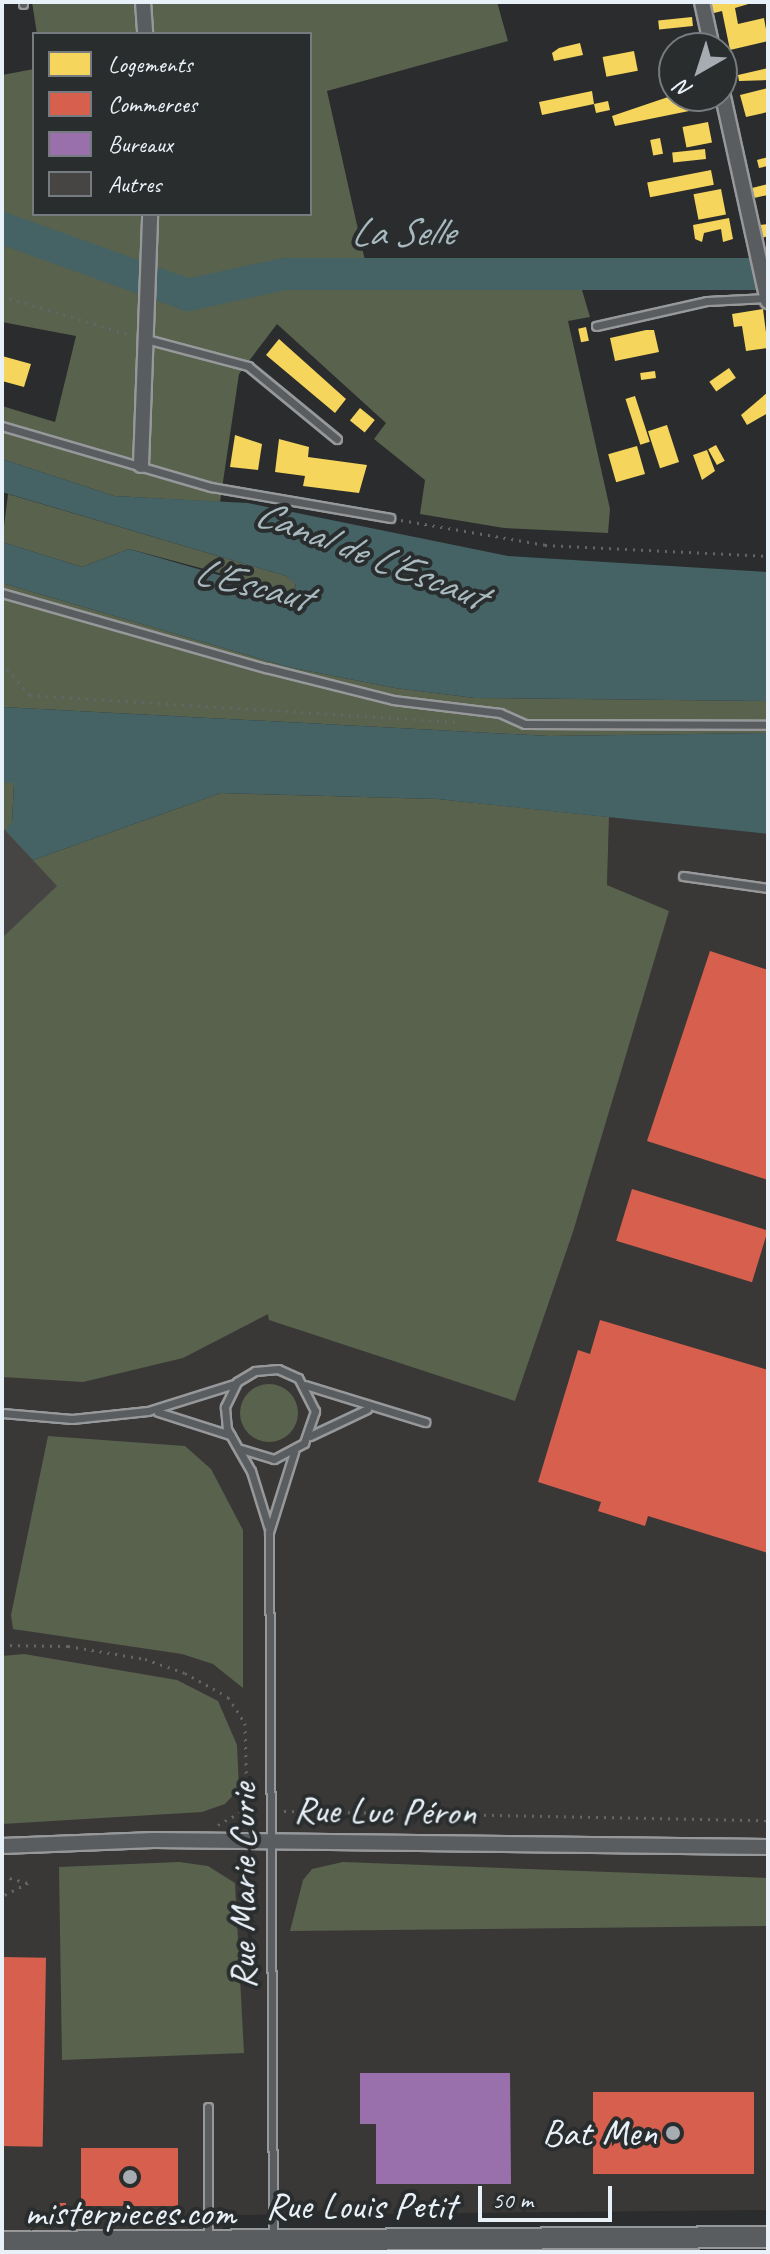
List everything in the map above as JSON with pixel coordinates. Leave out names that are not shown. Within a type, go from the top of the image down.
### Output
[{"type":"street","points":[[143,2],[145,32]]},
{"type":"street","points":[[702,2],[709,32]]},
{"type":"street","points":[[726,112],[768,300]]},
{"type":"street","points":[[141,465],[150,216]]},
{"type":"street","name":"Rue Luc Péron","points":[[2,1846],[219,1840],[768,1847]]},
{"type":"street","name":"Rue Louis Petit","points":[[2,2242],[167,2247],[208,2241],[590,2245],[768,2237]]},
{"type":"lane","points":[[596,326],[721,298],[768,300]]},
{"type":"lane","points":[[146,339],[248,366],[337,439]]},
{"type":"lane","points":[[2,426],[211,487],[390,518]]},
{"type":"lane","points":[[2,593],[280,672],[393,700],[500,713],[525,724],[768,725]]},
{"type":"lane","points":[[683,876],[768,888]]},
{"type":"lane","points":[[2,1413],[60,1419],[148,1411],[200,1399],[270,1368],[370,1409],[425,1422]]},
{"type":"lane","points":[[237,1382],[225,1407],[230,1435],[241,1449],[267,1459],[294,1452],[308,1437],[370,1409]]},
{"type":"lane","points":[[303,1384],[315,1411],[308,1437]]},
{"type":"lane","points":[[148,1411],[182,1416],[230,1435]]},
{"type":"lane","name":"Rue Marie Curie","points":[[241,1449],[269,1532]]},
{"type":"lane","name":"Rue Marie Curie","points":[[273,2241],[269,1532],[294,1452]]},
{"type":"lane","points":[[208,2107],[208,2241]]},
{"type":"path","points":[[2,296],[60,318],[146,339]]},
{"type":"path","points":[[390,518],[545,545],[768,556]]},
{"type":"path","points":[[2,663],[7,663],[30,695],[470,723]]},
{"type":"path","points":[[2,1645],[68,1646],[145,1659],[185,1673],[228,1697],[245,1723],[247,1808]]},
{"type":"path","points":[[219,1840],[218,1821],[247,1808],[272,1811],[768,1820]]},
{"type":"path","points":[[2,1876],[28,1883],[2,1896]]},
{"type":"shaded area","points":[[609,817],[768,834],[768,2210],[225,2215],[218,2252],[2,2252],[2,1096],[515,1401],[573,1232],[668,911],[607,885]]},
{"type":"green space","points":[[32,2],[497,2],[508,41],[327,91],[366,265],[574,263],[590,317],[568,321],[610,509],[608,533],[504,528],[420,514],[425,480],[374,439],[386,423],[277,324],[239,374],[220,502],[114,496],[2,459],[2,406],[55,422],[76,336],[2,322],[2,75],[32,69],[32,216],[312,216],[312,32],[37,32]]},
{"type":"green space","points":[[8,494],[286,576],[296,583],[294,593],[129,549],[82,567],[2,542]]},
{"type":"green space","points":[[2,583],[288,667],[395,688],[475,698],[768,701],[768,733],[549,736],[2,707]]},
{"type":"green space","points":[[2,783],[14,783],[12,822],[33,860],[221,793],[438,799],[609,817],[607,885],[669,911],[573,1232],[515,1401],[269,1320],[268,1314],[183,1358],[83,1382],[2,1377]]},
{"type":"green space","points":[[269,1384],[290,1392],[298,1413],[290,1434],[269,1442],[248,1434],[240,1413],[248,1392]]},
{"type":"green space","points":[[48,1436],[185,1446],[211,1469],[243,1530],[243,1688],[213,1664],[182,1654],[13,1629],[11,1615]]},
{"type":"green space","points":[[24,1654],[177,1680],[218,1701],[237,1745],[239,1789],[225,1804],[202,1812],[2,1824],[2,1656]]},
{"type":"green space","points":[[179,1862],[208,1866],[235,1883],[244,2053],[62,2060],[59,1867]]},
{"type":"green space","points":[[343,1862],[768,1878],[768,1926],[290,1931],[303,1880],[312,1869]]},
{"type":"water","name":"Canal de L'Escaut","points":[[2,459],[114,496],[248,503],[508,556],[768,572],[768,701],[475,698],[395,688],[288,667],[2,583],[2,542],[82,567],[129,549],[284,594],[294,593],[296,584],[286,576],[2,492]]},
{"type":"water","points":[[2,707],[549,736],[768,733],[768,834],[438,799],[221,793],[33,860],[5,830],[12,822],[14,783],[2,783]]},
{"type":"building: Logements","points":[[707,2],[755,2],[735,8],[738,24],[764,18],[768,41],[738,48],[738,32],[726,32],[722,11],[710,14]]},
{"type":"building: Logements","points":[[692,17],[693,26],[659,30],[658,21]]},
{"type":"building: Logements","points":[[580,43],[583,55],[554,61],[552,53],[559,48]]},
{"type":"building: Logements","points":[[634,51],[638,71],[606,77],[603,57]]},
{"type":"building: Logements","points":[[768,68],[768,80],[739,81],[738,75]]},
{"type":"building: Logements","points":[[768,88],[768,112],[746,117],[740,95]]},
{"type":"building: Logements","points":[[592,91],[594,104],[542,115],[539,102]]},
{"type":"building: Logements","points":[[658,100],[658,112],[684,112],[615,126],[612,116]]},
{"type":"building: Logements","points":[[608,101],[610,110],[596,113],[594,104]]},
{"type":"building: Logements","points":[[708,122],[712,143],[686,148],[682,127]]},
{"type":"building: Logements","points":[[660,138],[663,154],[653,156],[650,140]]},
{"type":"building: Logements","points":[[705,149],[706,159],[673,162],[672,152]]},
{"type":"building: Logements","points":[[768,157],[768,166],[759,168],[757,160]]},
{"type":"building: Logements","points":[[711,170],[714,185],[650,197],[647,182]]},
{"type":"building: Logements","points":[[768,184],[768,195],[754,198],[752,188]]},
{"type":"building: Logements","points":[[721,189],[726,215],[698,220],[694,194]]},
{"type":"building: Logements","points":[[729,218],[733,239],[723,242],[721,229],[704,233],[702,242],[695,239],[693,225]]},
{"type":"building: Logements","points":[[768,224],[768,236],[762,238],[760,225]]},
{"type":"building: Logements","points":[[763,309],[768,348],[746,351],[742,326],[734,327],[732,314]]},
{"type":"building: Logements","points":[[586,327],[589,341],[581,342],[578,329]]},
{"type":"building: Logements","points":[[654,330],[659,352],[615,361],[610,338]]},
{"type":"building: Logements","points":[[279,339],[346,399],[335,413],[266,355]]},
{"type":"building: Logements","points":[[2,356],[31,364],[24,387],[2,381]]},
{"type":"building: Logements","points":[[729,368],[736,378],[716,392],[709,382]]},
{"type":"building: Logements","points":[[655,371],[656,378],[641,380],[640,373]]},
{"type":"building: Logements","points":[[768,392],[768,413],[747,425],[741,415]]},
{"type":"building: Logements","points":[[635,396],[650,442],[640,445],[625,399]]},
{"type":"building: Logements","points":[[360,408],[375,420],[365,432],[350,420]]},
{"type":"building: Logements","points":[[667,425],[679,462],[660,468],[648,431]]},
{"type":"building: Logements","points":[[235,435],[262,444],[258,470],[230,467]]},
{"type":"building: Logements","points":[[279,439],[309,447],[308,457],[367,465],[359,493],[303,486],[305,476],[275,472]]},
{"type":"building: Logements","points":[[716,445],[725,461],[717,465],[708,449]]},
{"type":"building: Logements","points":[[637,446],[645,474],[616,482],[608,454]]},
{"type":"building: Logements","points":[[707,450],[715,471],[702,480],[693,455]]},
{"type":"building: Commerces","points":[[710,951],[768,970],[768,1180],[647,1141]]},
{"type":"building: Commerces","points":[[632,1189],[768,1231],[752,1282],[616,1241]]},
{"type":"building: Commerces","points":[[600,1320],[768,1370],[768,1553],[648,1516],[645,1526],[598,1511],[601,1502],[538,1482],[578,1350],[590,1354]]},
{"type":"building: Commerces","points":[[2,1957],[46,1958],[43,2147],[2,2146]]},
{"type":"building: Commerces","name":"Bat Men","points":[[593,2092],[754,2092],[754,2174],[593,2174]]},
{"type":"building: Commerces","name":"misterpieces.com","points":[[81,2148],[178,2148],[178,2206],[81,2206]]},
{"type":"building: Commerces","points":[[59,2203],[66,2203],[65,2219],[59,2219]]},
{"type":"building: Bureaux","points":[[360,2073],[510,2073],[511,2184],[376,2184],[376,2124],[360,2124]]},
{"type":"building: Autres","points":[[2,827],[57,886],[2,938]]},
{"type":"waterway","name":"La Selle","points":[[2,228],[188,295],[284,274],[768,274]]},
{"type":"place","name":"Bat Men","points":[[673,2133]]},
{"type":"place","name":"misterpieces.com","points":[[130,2177]]},
{"type":"water label","name":"L'Escaut","points":[[252,584]]}]
